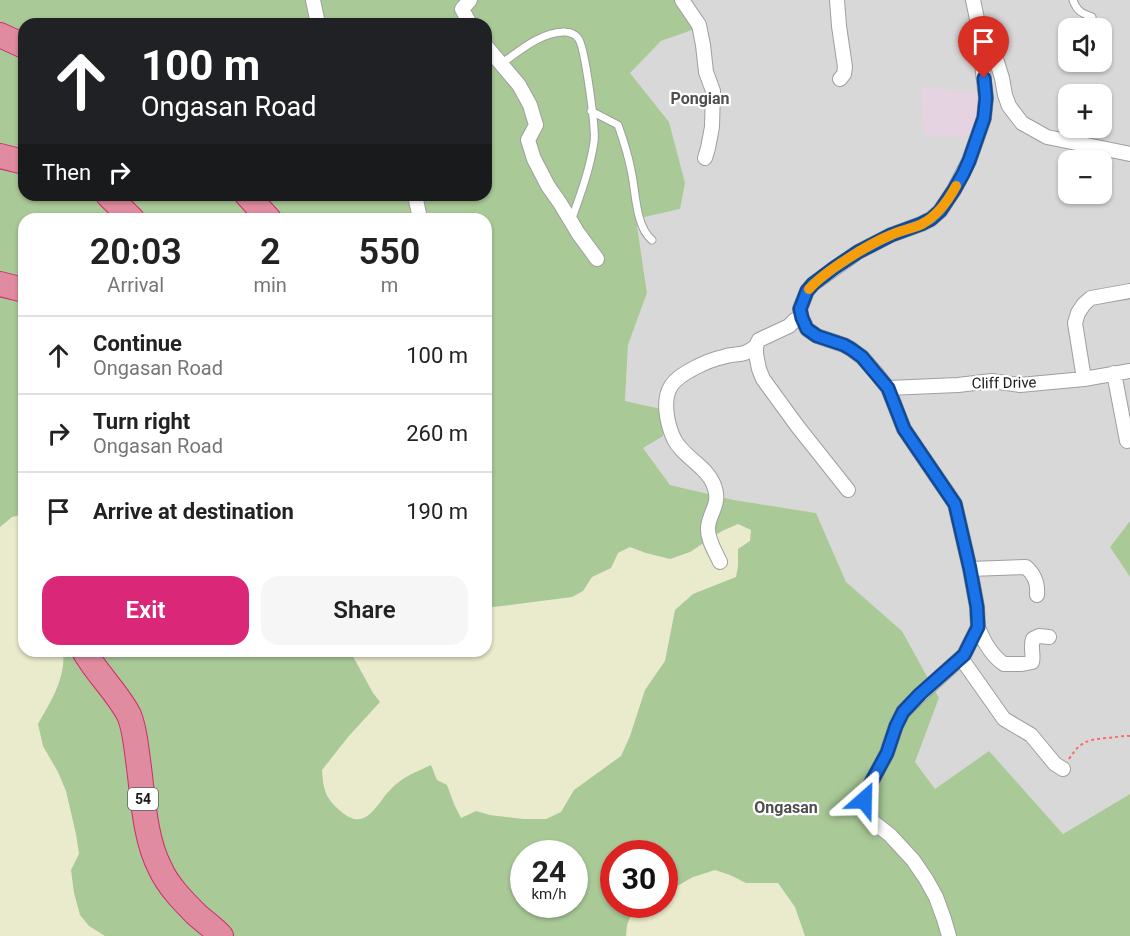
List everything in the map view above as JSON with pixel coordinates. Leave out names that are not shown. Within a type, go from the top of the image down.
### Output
[{"type":"highway","points":[[0,35],[18,43]]},
{"type":"highway","points":[[0,156],[18,160]]},
{"type":"highway","points":[[114,201],[126,213]]},
{"type":"highway","points":[[252,201],[264,213]]},
{"type":"highway","points":[[0,284],[18,288]]},
{"type":"highway","name":"54","points":[[88,657],[115,693],[129,716],[134,730],[149,836],[159,868],[180,898],[221,936]]},
{"type":"street","points":[[313,0],[317,18]]},
{"type":"street","points":[[467,18],[462,9],[470,0]]},
{"type":"street","points":[[682,0],[699,25],[706,72],[713,92],[712,127],[705,158]]},
{"type":"street","points":[[837,0],[845,67],[844,75],[840,79]]},
{"type":"street","points":[[973,0],[986,98],[984,118],[969,161],[954,190],[940,211],[931,219],[866,248],[813,284],[807,291],[800,309],[807,329],[817,336],[844,345],[862,357],[888,388],[904,429],[955,504],[970,569],[978,627],[982,639],[992,653],[1004,664],[1032,662],[1033,639],[1039,636],[1048,637]]},
{"type":"street","points":[[977,19],[997,62],[1009,105],[1022,123],[1047,137],[1130,154]]},
{"type":"street","points":[[492,53],[519,85],[530,105],[536,125],[528,140],[534,159],[570,221],[597,259]]},
{"type":"street","points":[[1084,379],[1075,323],[1078,313],[1091,298],[1130,291]]},
{"type":"street","points":[[720,562],[711,543],[708,527],[717,500],[713,484],[708,475],[676,442],[668,418],[669,392],[673,383],[699,366],[723,356],[751,351],[762,338],[802,318]]},
{"type":"street","points":[[756,346],[759,369],[763,379],[848,490]]},
{"type":"street","name":"Cliff Drive","points":[[888,388],[992,381],[1020,385],[1084,379],[1130,371]]},
{"type":"street","points":[[1114,373],[1127,441]]},
{"type":"street","points":[[970,569],[1026,567],[1037,583],[1037,595]]},
{"type":"street","points":[[949,936],[936,897],[926,879],[914,860],[872,821],[864,800],[887,753],[903,712],[964,655],[978,627]]},
{"type":"street","points":[[961,658],[1004,719],[1031,735],[1055,765],[1063,769]]},
{"type":"lane","points":[[1073,0],[1083,14],[1092,17]]},
{"type":"lane","points":[[501,64],[528,45],[546,36],[568,32],[578,37],[581,43],[595,139],[580,195],[570,221]]},
{"type":"lane","points":[[591,111],[618,124],[632,171],[640,220],[646,235],[652,240]]},
{"type":"path","points":[[1063,769],[1075,751],[1087,741],[1095,738],[1130,736]]},
{"type":"shaded area","points":[[684,0],[1130,0],[1130,521],[1110,547],[1130,577],[1130,794],[1063,834],[989,752],[935,790],[915,762],[939,698],[902,631],[846,583],[816,513],[734,500],[670,485],[642,447],[625,401],[628,345],[647,293],[636,219],[680,209],[669,122],[629,73],[661,41],[695,29]]},
{"type":"shaded area","points":[[921,87],[978,93],[975,136],[924,137]]},
{"type":"green space","points":[[0,0],[684,0],[695,29],[661,41],[630,73],[669,122],[685,183],[680,209],[636,219],[647,293],[628,345],[625,401],[661,409],[663,436],[643,448],[670,485],[734,500],[816,513],[846,582],[902,631],[939,698],[915,762],[935,789],[989,751],[1063,834],[1130,794],[1130,936],[805,936],[795,907],[778,883],[746,883],[715,870],[693,877],[678,886],[678,840],[600,840],[600,918],[630,918],[626,936],[105,936],[89,926],[80,915],[74,893],[71,870],[79,854],[66,791],[43,746],[38,724],[60,680],[63,657],[353,657],[380,702],[322,770],[325,790],[337,808],[347,816],[356,819],[363,818],[376,808],[398,782],[431,765],[437,780],[447,785],[461,818],[476,811],[523,819],[546,819],[561,812],[574,790],[621,756],[645,690],[665,661],[675,610],[693,594],[736,577],[738,549],[750,541],[751,530],[738,524],[722,531],[690,552],[670,559],[630,547],[618,553],[611,568],[592,577],[583,591],[572,597],[492,606],[492,213],[18,213],[18,516],[12,517],[0,527]]},
{"type":"green space","points":[[18,516],[18,657],[64,657],[58,688],[39,724],[66,791],[76,834],[79,854],[71,870],[80,915],[89,926],[105,936],[0,936],[0,527],[12,517]]},
{"type":"green space","points":[[1130,521],[1130,577],[1110,547]]},
{"type":"green space","points":[[738,524],[751,530],[750,541],[738,549],[736,577],[693,594],[675,610],[665,661],[645,690],[630,736],[620,756],[574,790],[561,812],[546,819],[523,819],[476,811],[461,818],[447,785],[391,789],[372,813],[358,819],[346,817],[333,804],[323,787],[322,770],[380,702],[353,657],[492,657],[492,606],[572,597],[583,591],[592,577],[611,568],[618,553],[630,547],[670,559],[690,552],[722,531]]},
{"type":"green space","points":[[715,870],[746,883],[778,883],[795,907],[805,936],[626,936],[630,918],[678,918],[678,886],[693,877]]},
{"type":"slow traffic","points":[[809,289],[858,252],[891,235],[931,219],[940,211],[956,186]]},
{"type":"district","name":"Pongian","points":[[700,98]]},
{"type":"district","name":"Ongasan","points":[[786,807]]},
{"type":"route","points":[[864,800],[887,753],[903,712],[964,655],[978,627],[977,607],[955,504],[904,429],[888,388],[862,357],[844,345],[817,336],[807,329],[800,309],[807,291],[834,268],[858,252],[891,235],[931,219],[940,211],[963,174],[984,118],[986,98],[984,78]]}]
